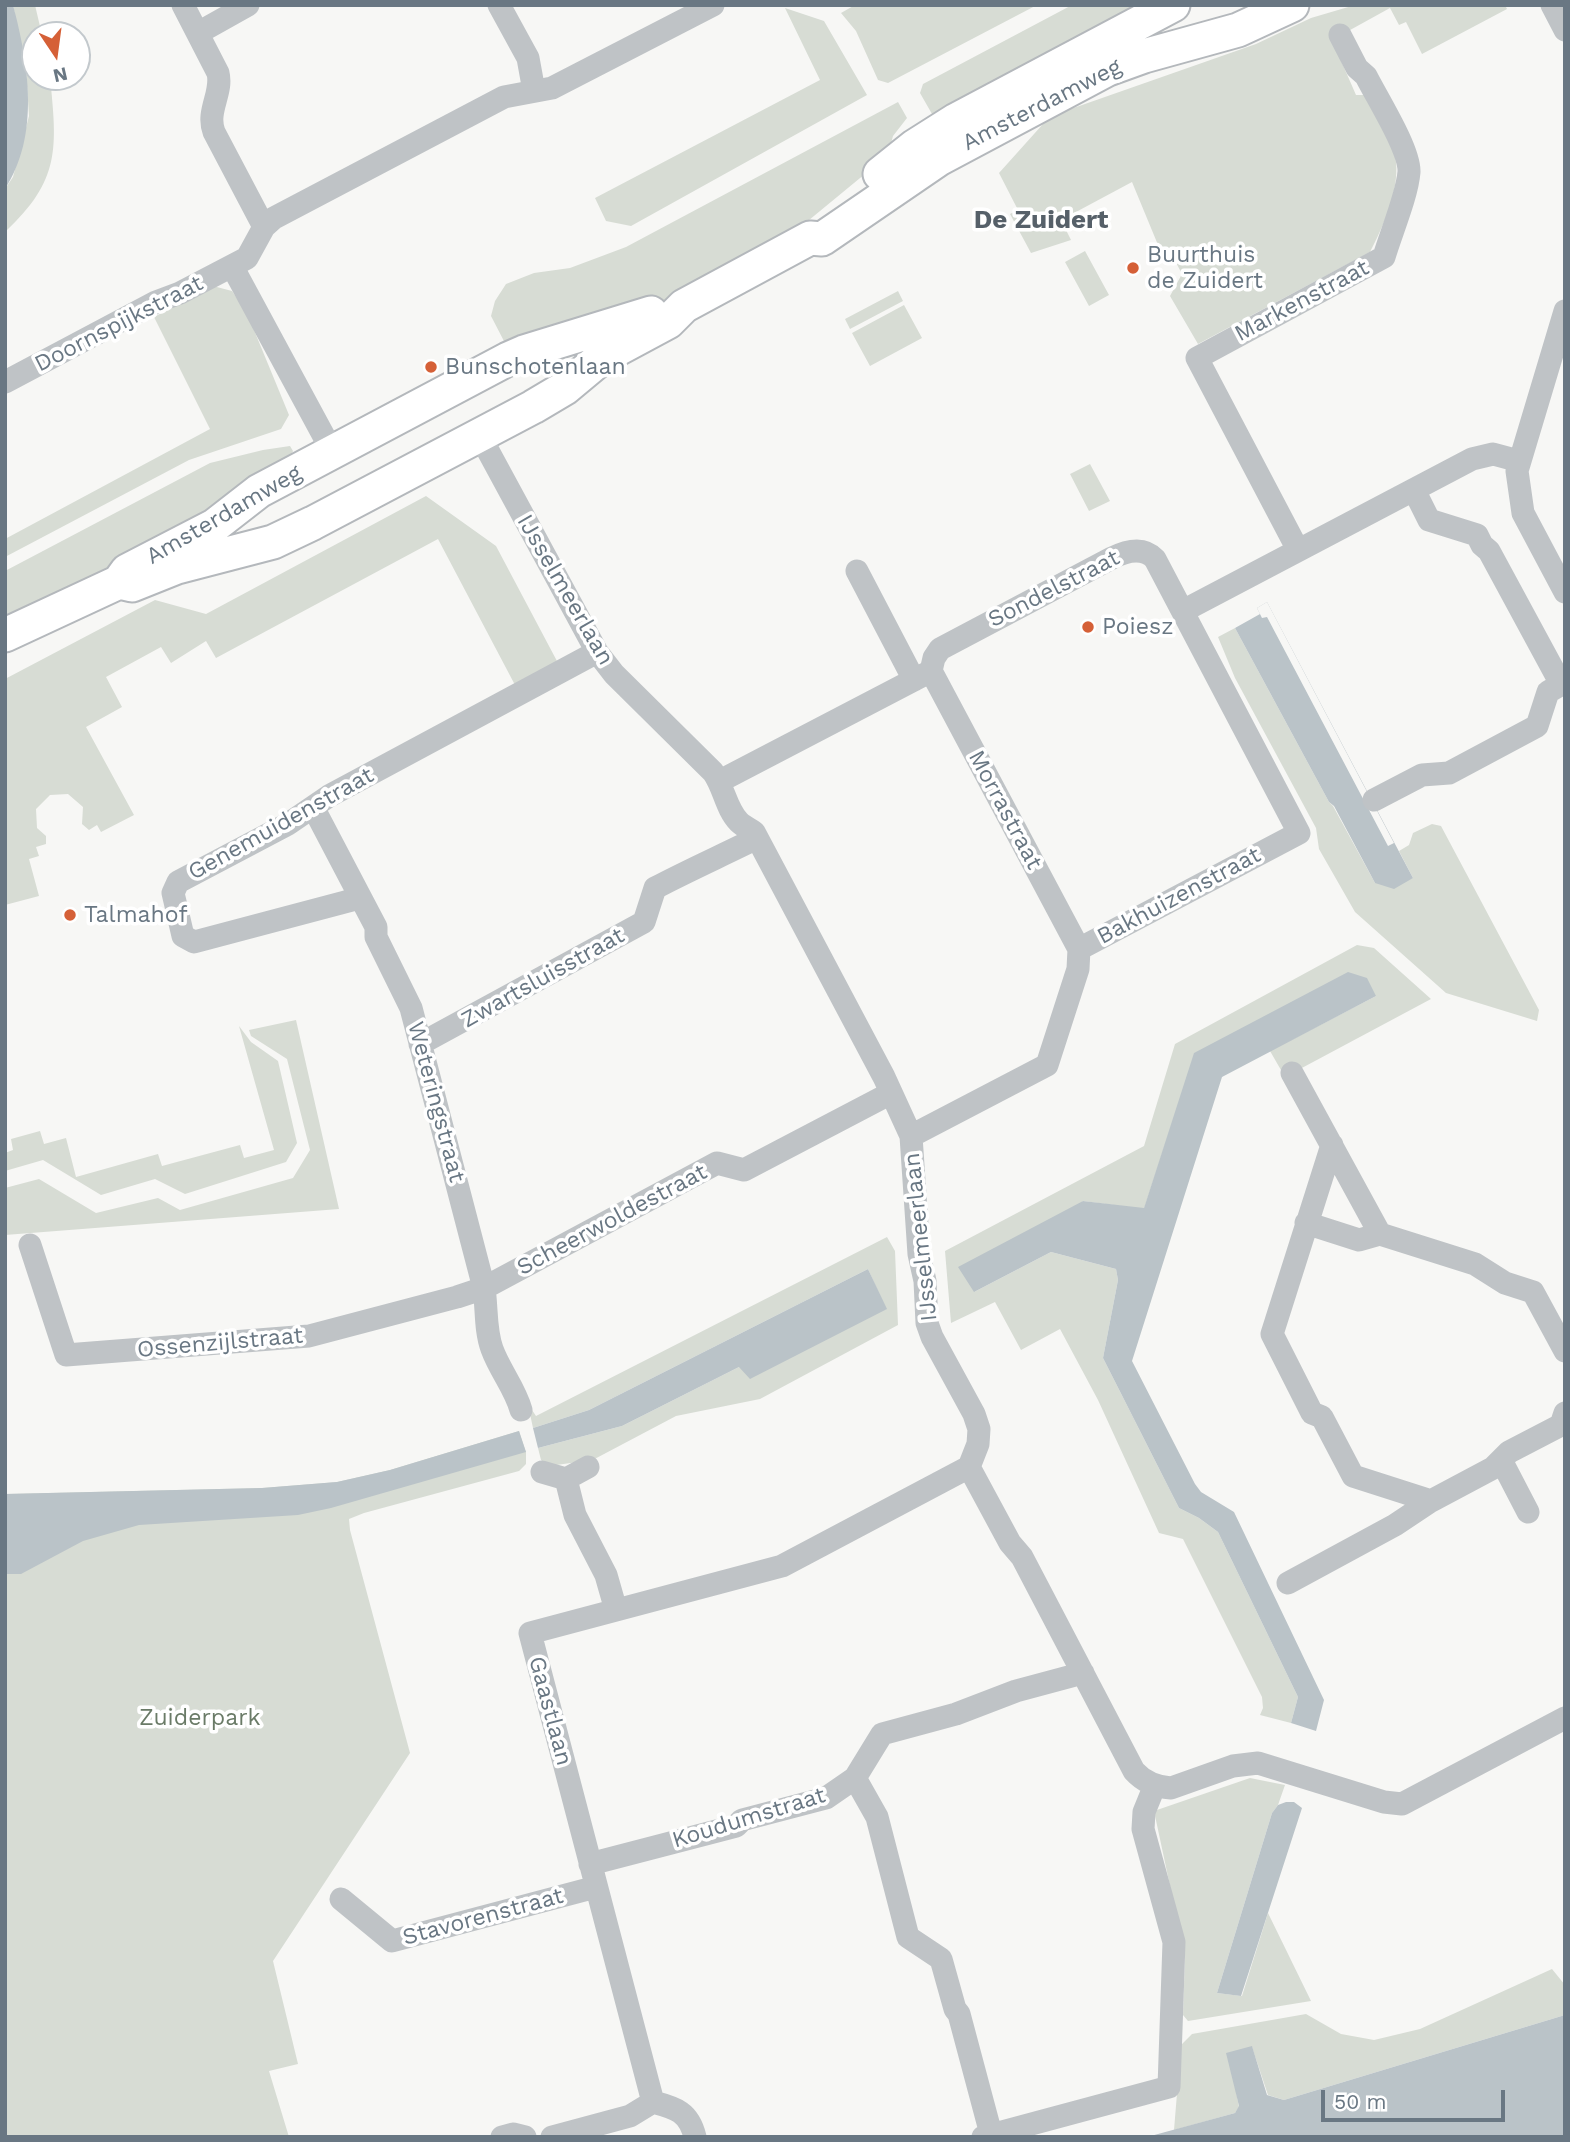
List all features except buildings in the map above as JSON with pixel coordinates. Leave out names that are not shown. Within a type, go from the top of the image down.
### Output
[{"type":"main road","name":"Amsterdamweg","points":[[810,238],[815,226],[915,146],[956,120],[1173,5]]},
{"type":"main road","name":"Amsterdamweg","points":[[119,582],[132,584],[177,567],[260,547],[313,523],[480,436],[565,388],[601,358],[668,322],[684,306],[810,238],[822,239],[947,154],[1108,69],[1144,56],[1238,30],[1292,5]]},
{"type":"main road","name":"Amsterdamweg","points":[[5,635],[119,582],[127,571],[214,526],[259,491],[524,352],[661,309],[684,306]]},
{"type":"main road","points":[[456,388],[480,436]]},
{"type":"main road","points":[[333,453],[358,500]]},
{"type":"street","points":[[183,5],[220,79],[211,116],[212,126],[264,227]]},
{"type":"street","points":[[198,33],[248,5]]},
{"type":"street","points":[[499,5],[528,58],[534,92]]},
{"type":"street","points":[[333,453],[232,266],[247,258],[264,227],[274,218],[503,97],[564,83],[713,5]]},
{"type":"street","points":[[1552,5],[1565,30]]},
{"type":"street","name":"Markenstraat","points":[[1298,550],[1197,358],[1384,257],[1408,179],[1409,164],[1366,76],[1357,68],[1340,35]]},
{"type":"street","name":"Doornspijkstraat","points":[[5,383],[156,302],[180,293],[232,266]]},
{"type":"street","points":[[1565,311],[1520,461],[1517,481],[1523,513],[1565,592]]},
{"type":"street","name":"IJsselmeerlaan","points":[[480,436],[597,653],[614,674],[704,761],[720,781],[739,822],[754,832],[891,1093],[911,1136],[927,1323],[974,1414],[979,1429],[978,1444],[969,1467]]},
{"type":"street","points":[[1183,611],[1482,456],[1493,454],[1520,461]]},
{"type":"street","points":[[1374,800],[1422,775],[1449,773],[1537,726],[1548,692],[1563,683],[1489,551],[1477,535],[1429,520],[1414,490]]},
{"type":"street","name":"Sondelstraat","points":[[720,781],[922,675],[940,649],[1128,551],[1151,554],[1299,833]]},
{"type":"street","points":[[857,571],[922,675]]},
{"type":"street","name":"Genemuidenstraat","points":[[360,898],[194,942],[184,936],[173,892],[178,882],[288,824],[329,796],[597,653]]},
{"type":"street","name":"Morrastraat","points":[[922,675],[1079,949]]},
{"type":"street","name":"Weteringstraat","points":[[313,807],[376,927],[376,937],[411,1008],[484,1288],[487,1329],[492,1350],[518,1398],[521,1410]]},
{"type":"street","name":"Bakhuizenstraat","points":[[911,1136],[1047,1065],[1078,970],[1079,949],[1299,833]]},
{"type":"street","name":"Zwartsluisstraat","points":[[420,1044],[644,922],[655,888],[696,865],[707,864],[757,838]]},
{"type":"street","points":[[1292,1073],[1380,1234]]},
{"type":"street","name":"Scheerwoldestraat","points":[[484,1288],[717,1163],[744,1170],[891,1093]]},
{"type":"street","points":[[1332,1146],[1272,1334],[1312,1413],[1322,1417],[1353,1476],[1432,1501]]},
{"type":"street","points":[[1306,1223],[1359,1240],[1380,1234],[1475,1264],[1505,1283],[1533,1292],[1562,1338]]},
{"type":"street","name":"Ossenzijlstraat","points":[[30,1245],[66,1355],[309,1336],[484,1288]]},
{"type":"street","points":[[1288,1583],[1493,1468],[1508,1452],[1561,1425],[1565,1413]]},
{"type":"street","points":[[1501,1460],[1528,1512]]},
{"type":"street","points":[[541,1472],[566,1479],[588,1467]]},
{"type":"street","points":[[969,1467],[1010,1543],[1022,1558],[1134,1770],[1145,1781],[1171,1788],[1233,1766],[1258,1763],[1384,1802],[1402,1804],[1565,1718]]},
{"type":"street","name":"Gaastlaan","points":[[653,2102],[530,1633],[782,1566],[969,1467]]},
{"type":"street","points":[[566,1479],[575,1515],[606,1576],[616,1610]]},
{"type":"street","name":"Koudumstraat","points":[[590,1864],[736,1826],[742,1820],[826,1798],[855,1778],[881,1734],[956,1714],[1016,1691],[1083,1673]]},
{"type":"street","points":[[855,1778],[877,1817],[908,1937],[941,1959],[955,2009],[959,2014],[987,2136],[1169,2087],[1174,1942],[1143,1819],[1155,1785]]},
{"type":"street","name":"Stavorenstraat","points":[[341,1899],[392,1941],[596,1887]]},
{"type":"street","points":[[552,2137],[630,2116],[653,2102],[678,2108],[693,2128],[695,2137]]},
{"type":"street","points":[[502,2137],[513,2134],[525,2137]]},
{"type":"green space","points":[[13,5],[35,5],[39,21],[21,21],[21,46]]},
{"type":"green space","points":[[855,5],[1037,5],[888,83],[878,80],[856,31],[841,13]]},
{"type":"green space","points":[[1072,5],[1153,5],[936,121],[920,93],[923,84]]},
{"type":"green space","points":[[1355,5],[1505,5],[1507,9],[1422,54],[1406,22],[1399,25],[1390,8],[1332,40],[1356,95],[1368,95],[1388,136],[1396,162],[1393,197],[1370,252],[1198,344],[1170,296],[1182,274],[1171,253],[1163,257],[1132,182],[1061,220],[1071,240],[1031,253],[1010,214],[1018,210],[999,173],[1043,124],[1065,111],[1256,44],[1311,18]]},
{"type":"green space","points":[[785,8],[824,21],[867,95],[631,226],[606,221],[595,198],[820,80]]},
{"type":"green space","points":[[27,91],[51,91],[54,144],[46,179],[37,196],[5,232],[5,189],[13,177],[29,116]]},
{"type":"green space","points":[[898,102],[907,118],[893,136],[888,155],[803,225],[686,291],[653,305],[506,345],[491,316],[495,301],[506,284],[534,273],[570,268],[626,247]]},
{"type":"green space","points":[[1085,251],[1109,295],[1089,306],[1065,262]]},
{"type":"green space","points":[[213,286],[232,291],[247,313],[289,415],[281,429],[189,460],[5,557],[5,539],[210,429],[154,317]]},
{"type":"green space","points":[[898,291],[903,301],[850,329],[845,319]]},
{"type":"green space","points":[[904,305],[922,338],[870,366],[852,333]]},
{"type":"green space","points":[[290,446],[293,451],[286,465],[182,537],[5,620],[5,571],[210,463]]},
{"type":"green space","points":[[1090,464],[1110,501],[1089,511],[1070,474]]},
{"type":"green space","points":[[426,496],[496,546],[558,663],[515,685],[438,539],[216,658],[206,641],[171,663],[161,647],[106,677],[122,707],[86,727],[134,815],[101,832],[97,825],[89,830],[82,824],[83,807],[68,794],[50,795],[36,809],[37,828],[46,836],[46,844],[36,847],[39,856],[29,859],[39,896],[5,905],[5,679],[155,600],[206,614]]},
{"type":"green space","points":[[1235,628],[1375,883],[1413,878],[1399,851],[1409,845],[1413,833],[1432,824],[1441,826],[1539,1010],[1537,1021],[1446,993],[1355,912],[1319,849],[1316,828],[1235,678],[1218,637]]},
{"type":"green space","points":[[1357,945],[1374,948],[1431,999],[1285,1077],[1270,1051],[1376,996],[1195,1053],[1144,1209],[1083,1201],[974,1292],[1051,1252],[1116,1269],[1118,1280],[1103,1358],[1179,1508],[1218,1532],[1298,1697],[1291,1723],[1260,1715],[1263,1708],[1262,1697],[1183,1539],[1159,1533],[1098,1400],[1060,1329],[1021,1350],[995,1302],[951,1323],[945,1251],[1144,1146],[1175,1044]]},
{"type":"green space","points":[[296,1020],[339,1209],[5,1235],[5,1188],[39,1179],[96,1213],[158,1198],[180,1210],[293,1178],[310,1150],[287,1059],[251,1036],[249,1030]]},
{"type":"green space","points":[[239,1026],[251,1042],[278,1061],[297,1143],[286,1162],[185,1194],[155,1179],[101,1195],[43,1160],[5,1171],[5,1153],[13,1150],[11,1139],[40,1131],[44,1144],[66,1138],[76,1177],[158,1154],[162,1166],[240,1145],[244,1158],[274,1150]]},
{"type":"green space","points":[[887,1237],[895,1251],[898,1325],[760,1399],[676,1416],[587,1463],[585,1461],[549,1466],[541,1460],[538,1448],[622,1426],[739,1367],[886,1309],[868,1269],[589,1410],[533,1428],[530,1414],[532,1410],[536,1416]]},
{"type":"green space","name":"Zuiderpark","points":[[519,1431],[526,1452],[526,1464],[519,1471],[349,1519],[410,1753],[273,1961],[298,2064],[269,2071],[289,2137],[5,2137],[5,1494],[262,1488],[337,1482],[390,1470]]},
{"type":"green space","points":[[1250,1778],[1285,1785],[1272,1813],[1217,1993],[1242,1996],[1268,1913],[1311,2001],[1188,2021],[1183,2015],[1185,1956],[1154,1811]]},
{"type":"green space","points":[[1552,1969],[1565,1985],[1565,2015],[1284,2100],[1268,2095],[1252,2047],[1235,2086],[1239,2107],[1235,2113],[1174,2130],[1181,2045],[1192,2034],[1306,2014],[1341,2034],[1374,2040],[1420,2029]]},
{"type":"shaded area","points":[[5,5],[13,5],[21,40],[21,91],[28,91],[27,123],[16,168],[5,189]]},
{"type":"shaded area","points":[[1267,602],[1413,878],[1394,889],[1375,883],[1235,628],[1260,614],[1257,608]]},
{"type":"shaded area","points":[[1348,972],[1367,978],[1376,996],[1222,1077],[1132,1361],[1195,1484],[1201,1492],[1234,1512],[1324,1700],[1316,1731],[1291,1723],[1298,1697],[1218,1532],[1179,1508],[1103,1358],[1118,1280],[1116,1269],[1051,1252],[974,1292],[958,1267],[1083,1201],[1144,1208],[1194,1053]]},
{"type":"shaded area","points":[[868,1269],[887,1309],[750,1379],[739,1367],[622,1426],[538,1448],[533,1428],[589,1410]]},
{"type":"shaded area","points":[[519,1431],[526,1452],[331,1508],[298,1515],[139,1525],[83,1541],[21,1574],[5,1574],[5,1494],[262,1488],[337,1482],[390,1470]]},
{"type":"shaded area","points":[[1294,1802],[1302,1808],[1241,1996],[1217,1993],[1272,1813],[1278,1805]]},
{"type":"shaded area","points":[[1565,2015],[1565,2137],[1147,2137],[1235,2113],[1239,2106],[1226,2053],[1252,2046],[1267,2095],[1284,2100]]},
{"type":"pier","points":[[1267,602],[1394,843],[1388,846],[1267,617],[1262,618],[1257,608]]},
{"type":"place","name":"Buurthuis de Zuidert","points":[[1133,268]]},
{"type":"place","name":"Bunschotenlaan","points":[[431,367]]},
{"type":"place","name":"Poiesz","points":[[1088,627]]},
{"type":"place","name":"Talmahof","points":[[70,915]]},
{"type":"district","name":"De Zuidert","points":[[1041,220]]}]
